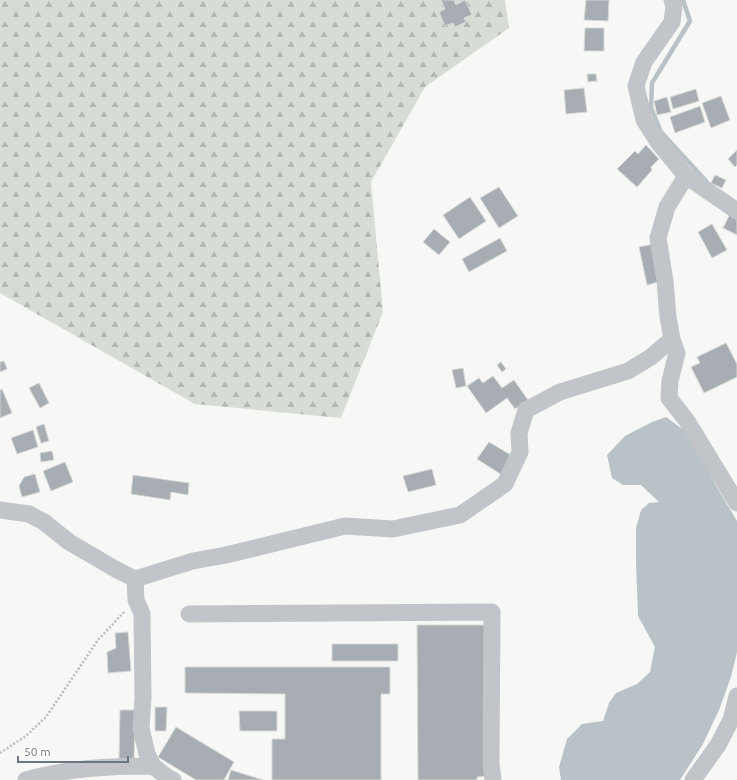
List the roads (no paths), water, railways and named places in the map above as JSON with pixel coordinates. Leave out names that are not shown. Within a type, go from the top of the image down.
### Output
[{"type":"street","points":[[672,0],[674,6],[672,22],[644,62],[636,86],[644,120],[658,142],[686,176],[737,211]]},
{"type":"street","points":[[686,176],[667,208],[658,238],[665,281],[668,317],[672,339],[677,353],[670,381],[669,398],[687,421],[737,503]]},
{"type":"street","points":[[0,510],[29,514],[44,522],[69,542],[135,579],[193,561],[226,555],[345,526],[393,529],[460,516],[505,484],[520,452],[519,433],[526,410],[560,392],[628,371],[651,357],[672,339]]},
{"type":"street","points":[[135,579],[136,600],[142,614],[143,698],[141,728],[147,754],[153,766],[173,780]]},
{"type":"street","points":[[189,614],[492,612],[491,763],[493,780]]},
{"type":"street","points":[[693,780],[718,745],[731,720],[737,696]]},
{"type":"street","points":[[26,780],[48,774],[98,767],[153,766]]},
{"type":"waterway","points":[[683,0],[690,21],[652,83],[651,108],[661,132],[706,181]]}]
